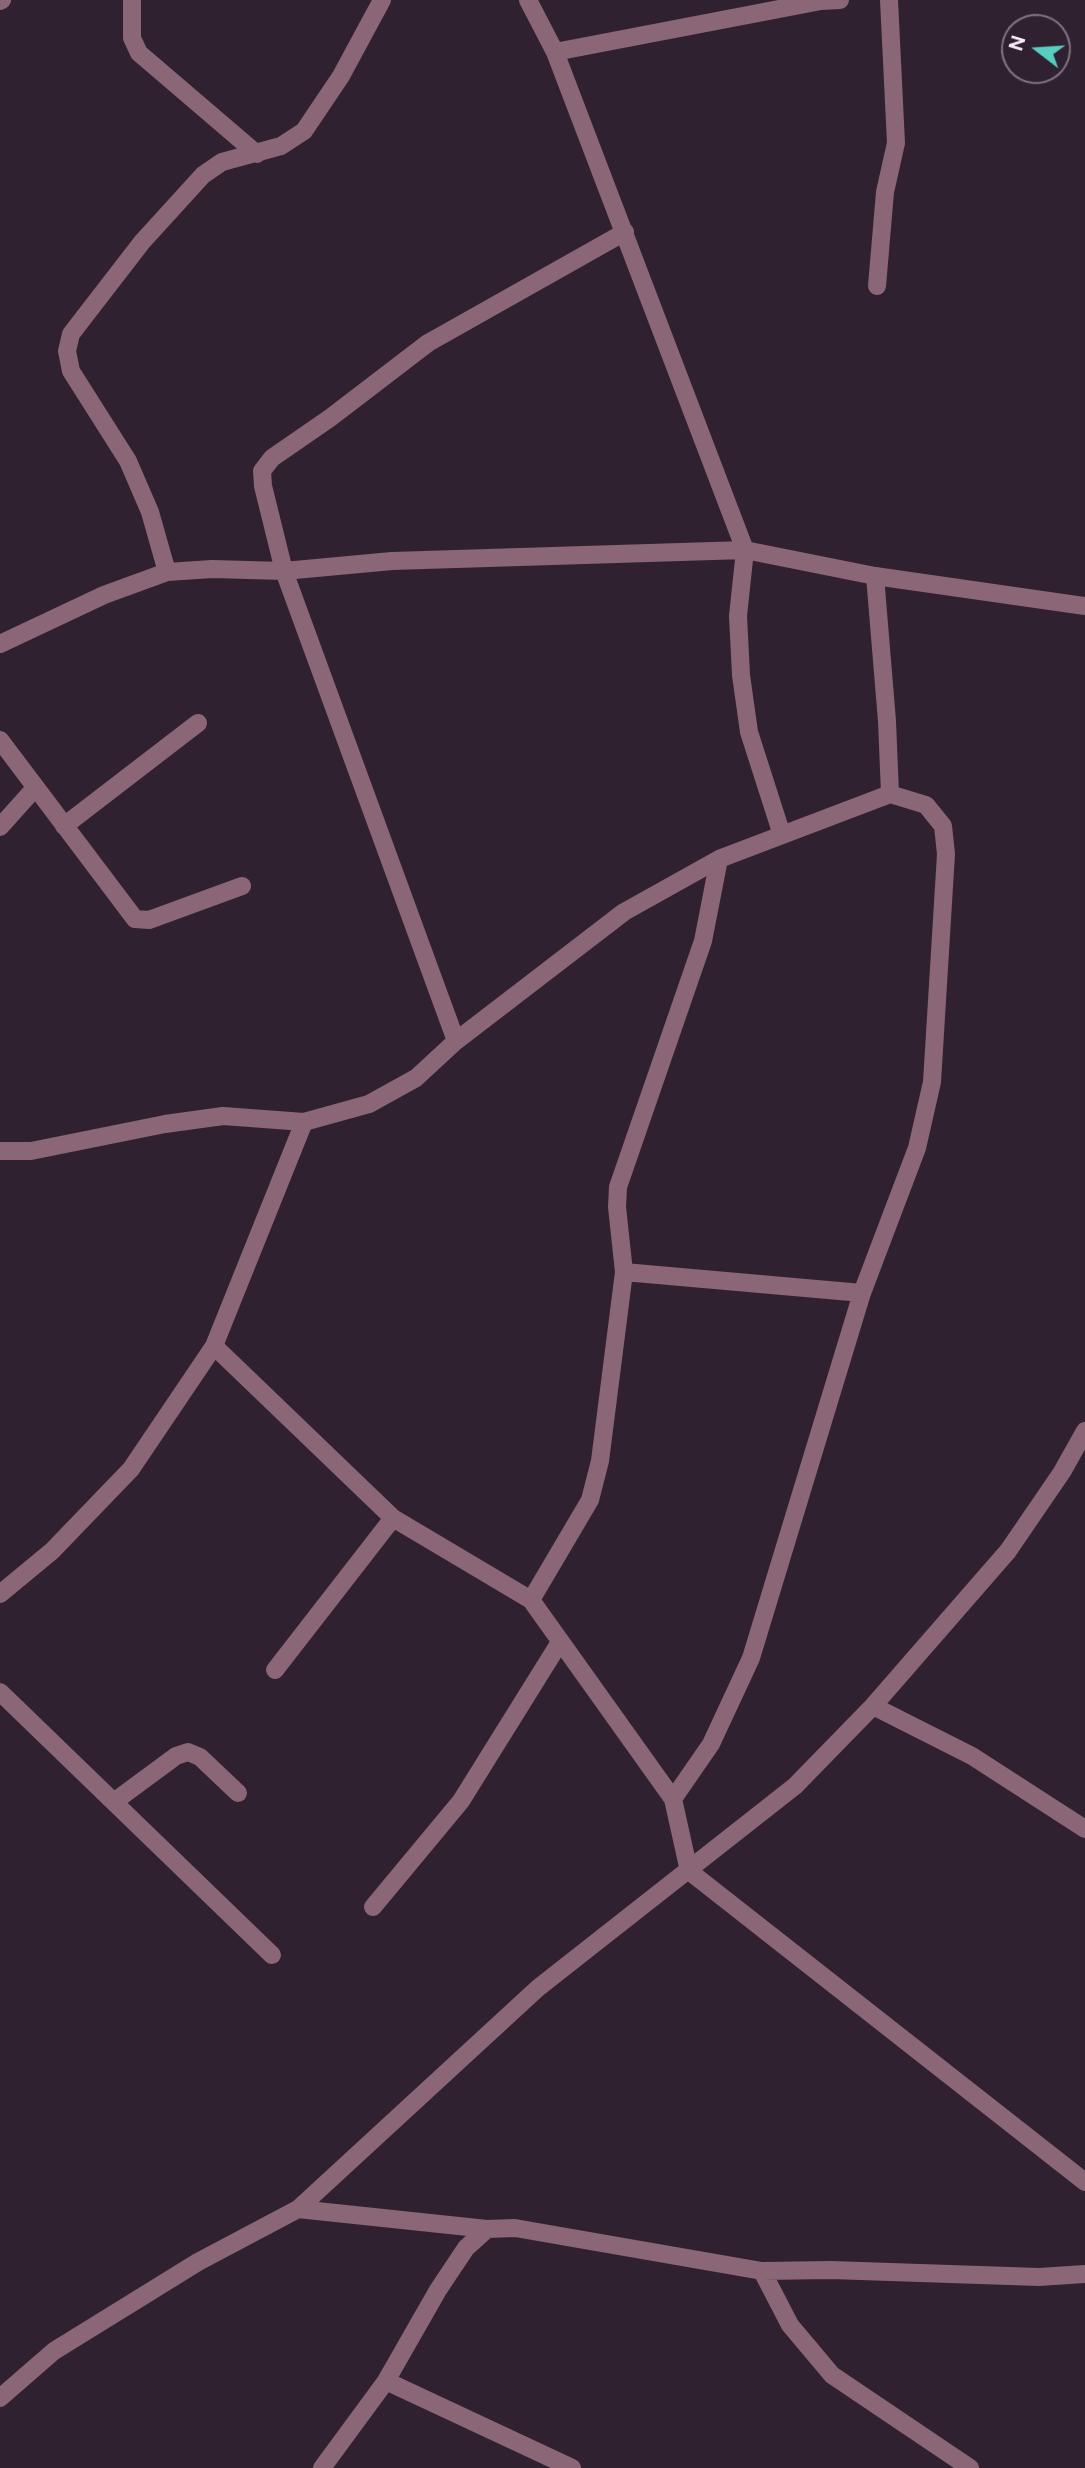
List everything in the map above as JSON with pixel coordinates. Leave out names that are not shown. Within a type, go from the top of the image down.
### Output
[{"type":"street","points":[[132,0],[132,38],[139,53],[257,154]]},
{"type":"street","points":[[167,572],[150,512],[128,461],[71,371],[67,351],[71,334],[142,242],[203,174],[222,162],[281,146],[304,131],[341,76],[382,0]]},
{"type":"street","points":[[528,0],[555,52],[745,550],[738,616],[748,732],[782,835]]},
{"type":"street","points":[[555,52],[821,0],[839,0]]},
{"type":"street","points":[[877,286],[885,192],[896,143],[889,0]]},
{"type":"street","points":[[456,1041],[284,571],[262,486],[262,471],[272,458],[330,418],[428,343],[625,232]]},
{"type":"street","points":[[0,645],[104,596],[167,572],[212,569],[284,571],[392,561],[745,550],[875,576],[1085,606]]},
{"type":"street","points":[[875,576],[890,794]]},
{"type":"street","points":[[64,826],[198,723]]},
{"type":"street","points":[[0,740],[135,919],[149,920],[242,886]]},
{"type":"street","points":[[0,827],[36,788]]},
{"type":"street","points":[[0,1151],[31,1151],[166,1124],[223,1116],[304,1122],[369,1104],[416,1078],[456,1041],[624,912],[719,859],[890,794],[926,805],[943,826],[946,867],[932,1082],[917,1148],[862,1293],[751,1658],[711,1744],[673,1799]]},
{"type":"street","points":[[531,1600],[590,1500],[600,1461],[624,1272],[617,1206],[618,1186],[703,941],[719,859]]},
{"type":"street","points":[[0,1594],[52,1551],[131,1469],[214,1346],[304,1122]]},
{"type":"street","points":[[624,1272],[862,1293]]},
{"type":"street","points":[[214,1346],[393,1518],[531,1600],[673,1799],[689,1871],[1085,2182]]},
{"type":"street","points":[[0,2398],[54,2351],[198,2262],[298,2209],[538,1988],[795,1786],[873,1706],[1008,1552],[1062,1472],[1085,1431]]},
{"type":"street","points":[[275,1670],[393,1518]]},
{"type":"street","points":[[373,1907],[461,1801],[560,1642]]},
{"type":"street","points":[[0,1692],[272,1955]]},
{"type":"street","points":[[873,1706],[972,1756],[1085,1829]]},
{"type":"street","points":[[114,1801],[176,1756],[188,1752],[200,1758],[238,1793]]},
{"type":"street","points":[[298,2209],[487,2229],[515,2228],[762,2271],[831,2270],[1039,2277],[1085,2274]]},
{"type":"street","points":[[323,2468],[386,2381],[438,2290],[466,2248],[487,2229]]},
{"type":"street","points":[[762,2271],[790,2325],[832,2375],[970,2468]]},
{"type":"street","points":[[386,2381],[572,2468]]}]
